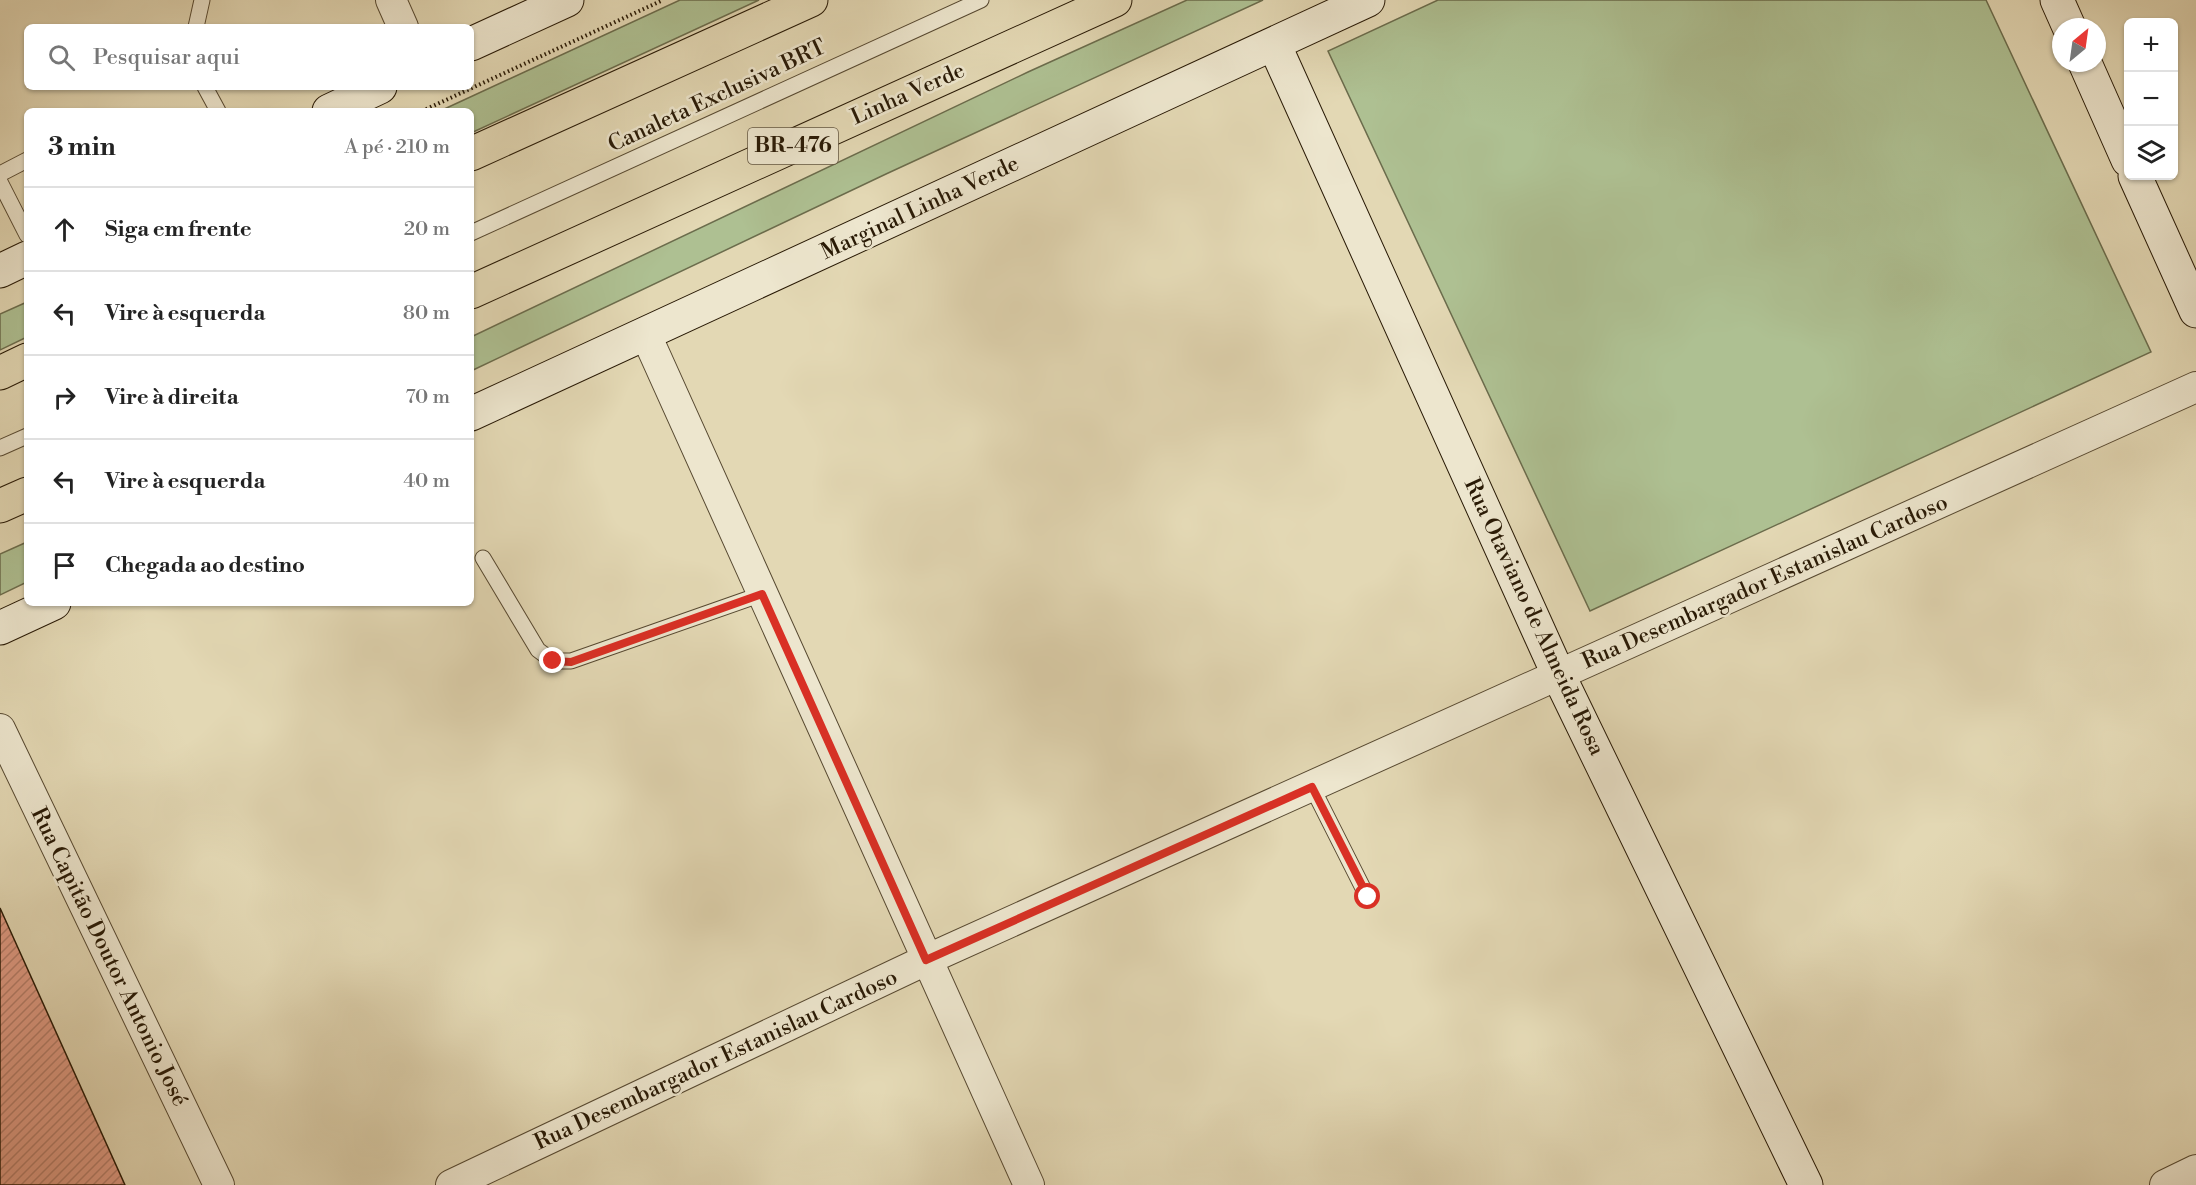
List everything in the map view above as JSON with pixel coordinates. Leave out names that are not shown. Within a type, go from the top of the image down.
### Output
[{"type":"highway","points":[[474,153],[811,0]]},
{"type":"highway","name":"Linha Verde","points":[[474,291],[1115,0]]},
{"type":"highway","points":[[0,373],[24,361]]},
{"type":"highway","points":[[0,506],[24,495]]},
{"type":"street","points":[[391,0],[402,24]]},
{"type":"street","points":[[474,43],[567,0]]},
{"type":"street","name":"Marginal Linha Verde","points":[[474,413],[1368,0]]},
{"type":"street","points":[[2057,0],[2065,18]]},
{"type":"street","name":"Rua Otaviano de Almeida Rosa","points":[[1274,44],[1559,676],[1806,1185]]},
{"type":"street","points":[[2089,72],[2124,151]]},
{"type":"street","points":[[335,108],[374,90]]},
{"type":"street","points":[[2137,180],[2196,311]]},
{"type":"street","points":[[0,271],[24,259]]},
{"type":"street","points":[[646,335],[1029,1185]]},
{"type":"street","name":"Rua Desembargador Estanislau Cardoso","points":[[451,1185],[926,960],[2196,387]]},
{"type":"street","points":[[0,628],[48,606]]},
{"type":"street","name":"Rua Capitão Doutor Antonio José","points":[[0,729],[219,1185]]},
{"type":"street","points":[[2165,1185],[2196,1170]]},
{"type":"lane","points":[[197,24],[202,0]]},
{"type":"lane","name":"Canaleta Exclusiva BRT","points":[[474,232],[981,0]]},
{"type":"lane","points":[[207,90],[216,108]]},
{"type":"lane","points":[[0,174],[24,162]]},
{"type":"lane","points":[[0,182],[24,229]]},
{"type":"lane","points":[[0,448],[24,437]]},
{"type":"lane","points":[[483,558],[538,650],[553,661],[571,662],[762,594]]},
{"type":"lane","points":[[1312,787],[1368,897]]},
{"type":"path","points":[[474,87],[663,0]]},
{"type":"path","points":[[429,108],[468,90]]},
{"type":"green space","points":[[680,0],[759,0],[474,132],[474,108],[446,108]]},
{"type":"green space","points":[[1187,0],[1263,0],[886,174],[474,370],[474,336],[1028,72]]},
{"type":"green space","points":[[1438,0],[1986,0],[2151,352],[1590,611],[1328,51]]},
{"type":"green space","points":[[24,303],[24,338],[0,350],[0,314]]},
{"type":"green space","points":[[24,543],[24,583],[0,595],[0,554]]},
{"type":"building","points":[[0,908],[125,1185],[0,1185]]},
{"type":"route","points":[[553,661],[571,662],[762,594],[926,960],[1312,787],[1368,897]]}]
